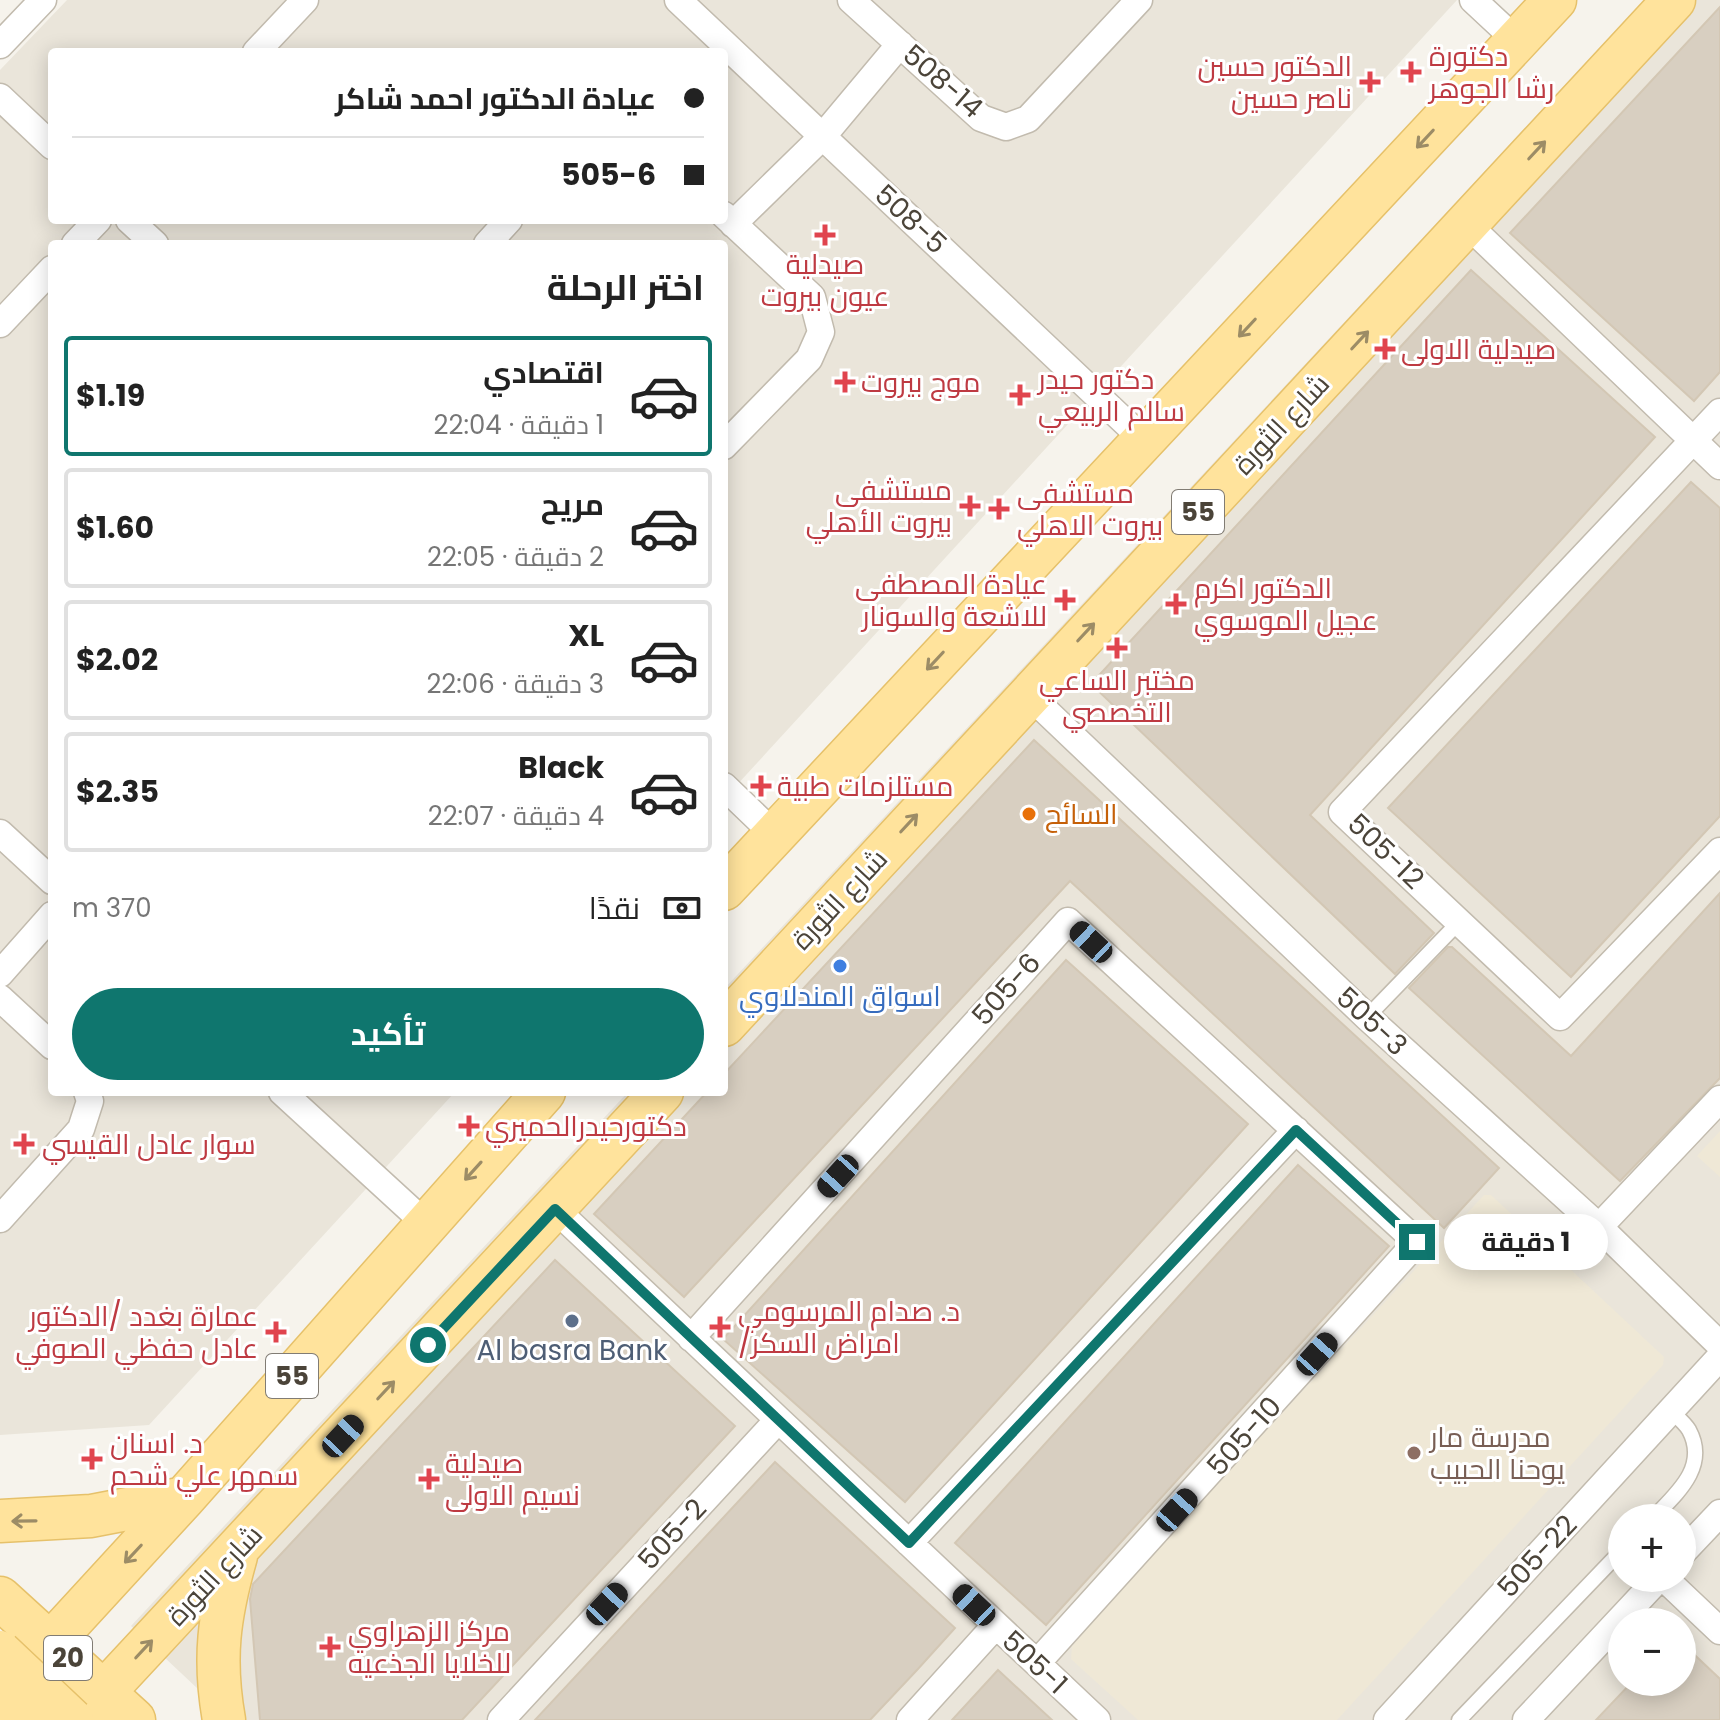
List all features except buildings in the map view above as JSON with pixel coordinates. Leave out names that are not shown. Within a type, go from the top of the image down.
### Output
[{"type":"main road","points":[[728,884],[1555,0]]},
{"type":"main road","name":"شارع الثورة","points":[[728,1021],[1674,0]]},
{"type":"main road","name":"55","points":[[30,1650],[184,1498],[540,1096]]},
{"type":"main road","name":"شارع الثورة","points":[[89,1706],[238,1550],[658,1096]]},
{"type":"main road","points":[[0,1521],[91,1516],[184,1498]]},
{"type":"main road","points":[[224,1720],[216,1648],[224,1599],[238,1550]]},
{"type":"main road","name":"20","points":[[0,1598],[30,1650],[89,1706],[134,1720]]},
{"type":"main road","name":"20","points":[[0,1694],[28,1720]]},
{"type":"street","points":[[0,45],[43,0]]},
{"type":"street","points":[[260,48],[305,0]]},
{"type":"street","name":"508-5","points":[[678,0],[1143,439]]},
{"type":"street","name":"508-14","points":[[851,0],[981,118],[1006,127],[1028,119],[1139,0]]},
{"type":"street","points":[[1473,0],[1517,41]]},
{"type":"street","points":[[728,442],[809,359],[821,332],[812,297],[729,220],[823,136],[900,44]]},
{"type":"street","points":[[0,97],[48,142]]},
{"type":"street","points":[[79,240],[94,224]]},
{"type":"street","points":[[133,224],[151,240]]},
{"type":"street","points":[[491,240],[505,224]]},
{"type":"street","points":[[1468,225],[1720,466]]},
{"type":"street","points":[[0,324],[48,273]]},
{"type":"street","points":[[1693,441],[1720,412]]},
{"type":"street","name":"505-12","points":[[1693,441],[1342,812],[1560,1017],[1720,851]]},
{"type":"street","name":"505-3","points":[[1028,694],[1367,1017],[1599,1227],[1720,1345]]},
{"type":"street","points":[[728,790],[773,833]]},
{"type":"street","points":[[0,833],[48,877]]},
{"type":"street","points":[[0,974],[48,920]]},
{"type":"street","name":"505-6","points":[[691,1338],[1068,921],[1417,1242]]},
{"type":"street","points":[[0,998],[48,1042]]},
{"type":"street","points":[[0,1219],[81,1129],[90,1101],[88,1096]]},
{"type":"street","points":[[286,1096],[426,1224]]},
{"type":"street","points":[[1599,1227],[1720,1099]]},
{"type":"street","points":[[909,1543],[1296,1130]]},
{"type":"street","name":"505-1","points":[[555,1209],[1097,1720]]},
{"type":"street","name":"505-10","points":[[1037,1663],[1417,1242]]},
{"type":"street","name":"505-22","points":[[1387,1720],[1720,1357]]},
{"type":"street","name":"505-2","points":[[501,1720],[778,1420]]},
{"type":"street","points":[[1696,1538],[1720,1513]]},
{"type":"street","points":[[1526,1720],[1648,1592]]},
{"type":"street","points":[[1677,1592],[1720,1631]]},
{"type":"street","points":[[910,1720],[996,1625]]},
{"type":"lane","points":[[1367,1017],[1460,921]]},
{"type":"lane","points":[[1665,1504],[1692,1473],[1694,1451],[1689,1430],[1671,1411]]},
{"type":"lane","points":[[1459,1720],[1608,1565]]},
{"type":"shaded area","points":[[67,0],[1457,0],[728,795],[728,240],[48,240],[48,1096],[451,1096],[149,1425],[0,1435],[0,70]]},
{"type":"shaded area","points":[[1644,0],[1720,0],[1720,1720],[231,1720],[131,1626],[624,1096],[728,1096],[728,985]]},
{"type":"shaded area","points":[[1720,1131],[1720,1177],[1697,1156]]},
{"type":"shaded area","name":"مدرسة مار يوحنا الحبيب","points":[[1484,1195],[1491,1195],[1664,1357],[1663,1365],[1337,1720],[1138,1720],[1071,1659],[1072,1646],[1165,1540]]},
{"type":"place","name":"دكتورة رشا الجوهر","points":[[1411,72]]},
{"type":"place","name":"الدكتور حسين ناصر حسين","points":[[1370,82]]},
{"type":"place","name":"صيدلية عيون بيروت","points":[[825,235]]},
{"type":"place","name":"صيدلية الاولى","points":[[1385,349]]},
{"type":"place","name":"موج بيروت","points":[[845,382]]},
{"type":"place","name":"دكتور حيدر سالم الربيعي","points":[[1020,395]]},
{"type":"place","name":"مستشفى بيروت الأهلي","points":[[970,506]]},
{"type":"place","name":"مستشفى بيروت الاهلي","points":[[999,509]]},
{"type":"place","name":"عيادة المصطفى للاشعة والسونار","points":[[1065,600]]},
{"type":"place","name":"الدكتور اكرم عجيل الموسوي","points":[[1176,604]]},
{"type":"place","name":"مختبر الساعي التخصصي","points":[[1117,648]]},
{"type":"place","name":"مستلزمات طبية","points":[[761,786]]},
{"type":"place","name":"السائح","points":[[1029,814]]},
{"type":"place","name":"اسواق المندلاوي","points":[[840,966]]},
{"type":"place","name":"دكتورحيدرالحميري","points":[[469,1126]]},
{"type":"place","name":"سوار عادل القيسي","points":[[24,1144]]},
{"type":"place","name":"Al basra Bank","points":[[572,1321]]},
{"type":"place","name":"د. صدام المرسومي /امراض السكر","points":[[720,1327]]},
{"type":"place","name":"عمارة بغدد /الدكتور عادل حفظي الصوفي","points":[[276,1332]]},
{"type":"place","name":"مدرسة مار يوحنا الحبيب","points":[[1414,1453]]},
{"type":"place","name":"د. اسنان سمهر علي شحم","points":[[92,1459]]},
{"type":"place","name":"صيدلية نسيم الاولى","points":[[429,1479]]},
{"type":"place","name":"مركز الزهراوي للخلايا الجذعيه","points":[[330,1647]]},
{"type":"route","points":[[428,1345],[555,1209],[909,1543],[1296,1130],[1417,1242]]}]
